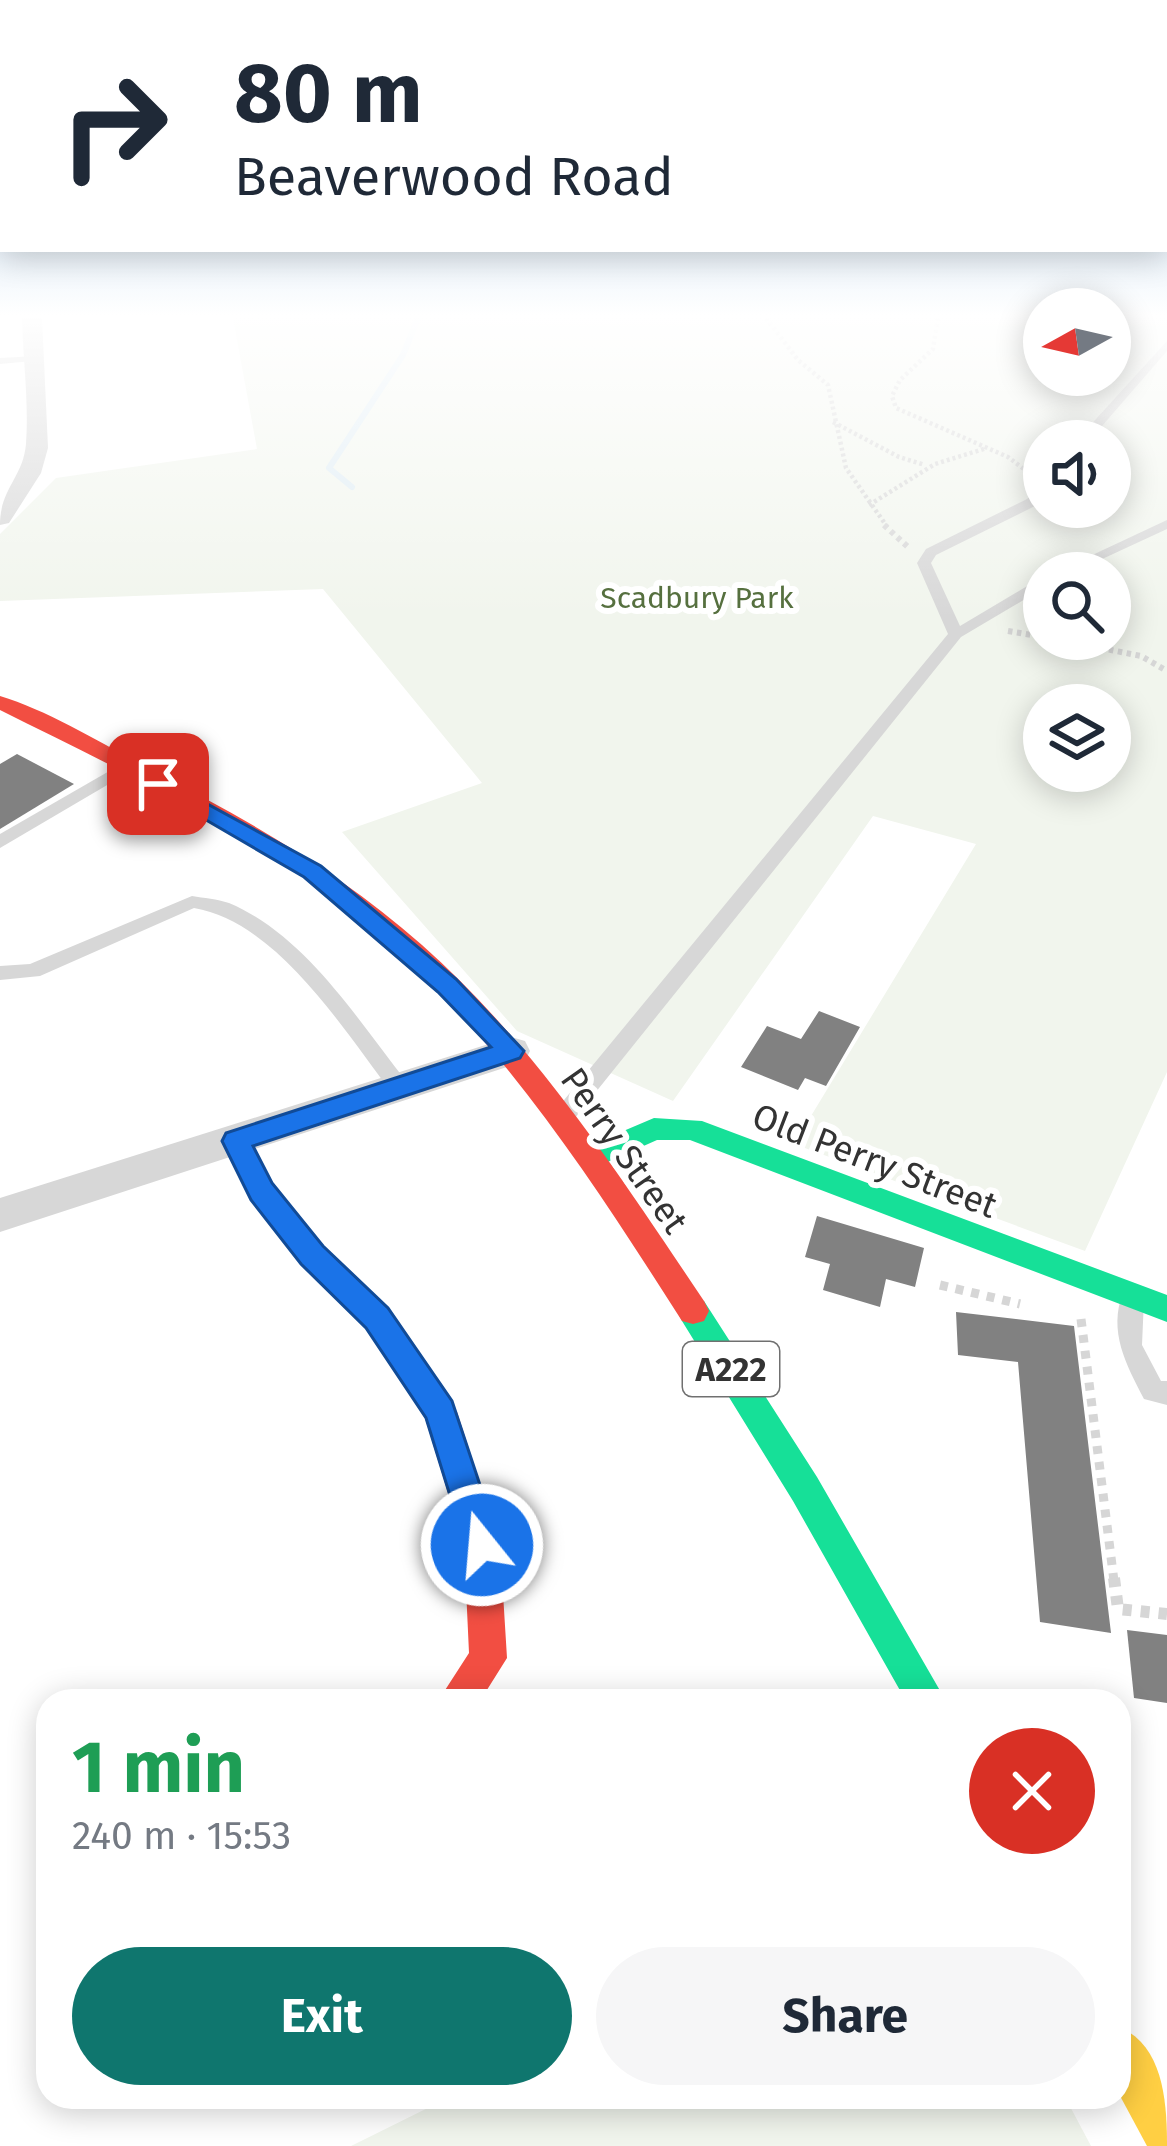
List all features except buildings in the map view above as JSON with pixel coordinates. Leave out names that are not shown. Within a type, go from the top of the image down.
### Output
[{"type":"main road","name":"Perry Street","points":[[4,712],[125,766],[225,818],[313,872],[447,985],[511,1051],[591,1157],[787,1457],[920,1689]]},
{"type":"main road","name":"Old Perry Street","points":[[591,1157],[618,1141],[654,1129],[692,1129],[1167,1309]]},
{"type":"main road","points":[[236,1141],[262,1192],[312,1255],[377,1318],[440,1412],[482,1545],[488,1658],[466,1689]]},
{"type":"main road","points":[[1131,2071],[1167,2136]]},
{"type":"street","points":[[0,518],[29,473],[37,448],[35,418]]},
{"type":"street","points":[[0,1215],[511,1051]]},
{"type":"lane","points":[[956,634],[924,563],[931,552],[1023,506]]},
{"type":"lane","points":[[1106,552],[1167,524]]},
{"type":"lane","points":[[562,1118],[956,634],[1023,594]]},
{"type":"lane","points":[[5,834],[125,766]]},
{"type":"lane","points":[[0,973],[33,970],[192,902],[212,901],[284,945],[399,1088]]},
{"type":"lane","points":[[1132,1299],[1130,1346],[1153,1391],[1167,1393]]},
{"type":"path","points":[[832,418],[846,469],[869,505],[924,563]]},
{"type":"path","points":[[920,418],[989,448],[1023,469]]},
{"type":"path","points":[[833,422],[917,465],[933,465]]},
{"type":"path","points":[[869,505],[933,465],[989,448]]},
{"type":"path","points":[[1131,654],[1167,671]]},
{"type":"path","points":[[940,1285],[1040,1309]]},
{"type":"path","points":[[1060,1314],[1081,1319],[1118,1609],[1167,1614]]},
{"type":"green space","name":"Scadbury Park","points":[[251,418],[1167,418],[1167,1072],[1085,1251],[794,1144],[976,844],[873,816],[673,1101],[517,1031],[342,832],[482,783],[323,589],[0,601],[0,534],[56,478],[257,449]]},
{"type":"green space","points":[[426,2109],[1071,2109],[1091,2146],[351,2146]]},
{"type":"waterway","points":[[352,487],[329,468],[362,418]]},
{"type":"traffic: fast","points":[[591,1157],[654,1129],[692,1129],[1167,1309]]},
{"type":"traffic: fast","points":[[693,1311],[805,1489],[920,1689]]},
{"type":"traffic: slow","points":[[1131,2071],[1167,2136]]},
{"type":"traffic: jam","points":[[0,702],[187,797],[278,850],[414,952],[460,997],[545,1097],[693,1311]]},
{"type":"traffic: jam","points":[[236,1141],[262,1192],[312,1255],[377,1318],[440,1412],[482,1545],[488,1658],[466,1689]]},
{"type":"route","points":[[158,784],[313,872],[447,985],[511,1051],[236,1141],[262,1192],[312,1255],[377,1318],[440,1412],[482,1545]]}]
